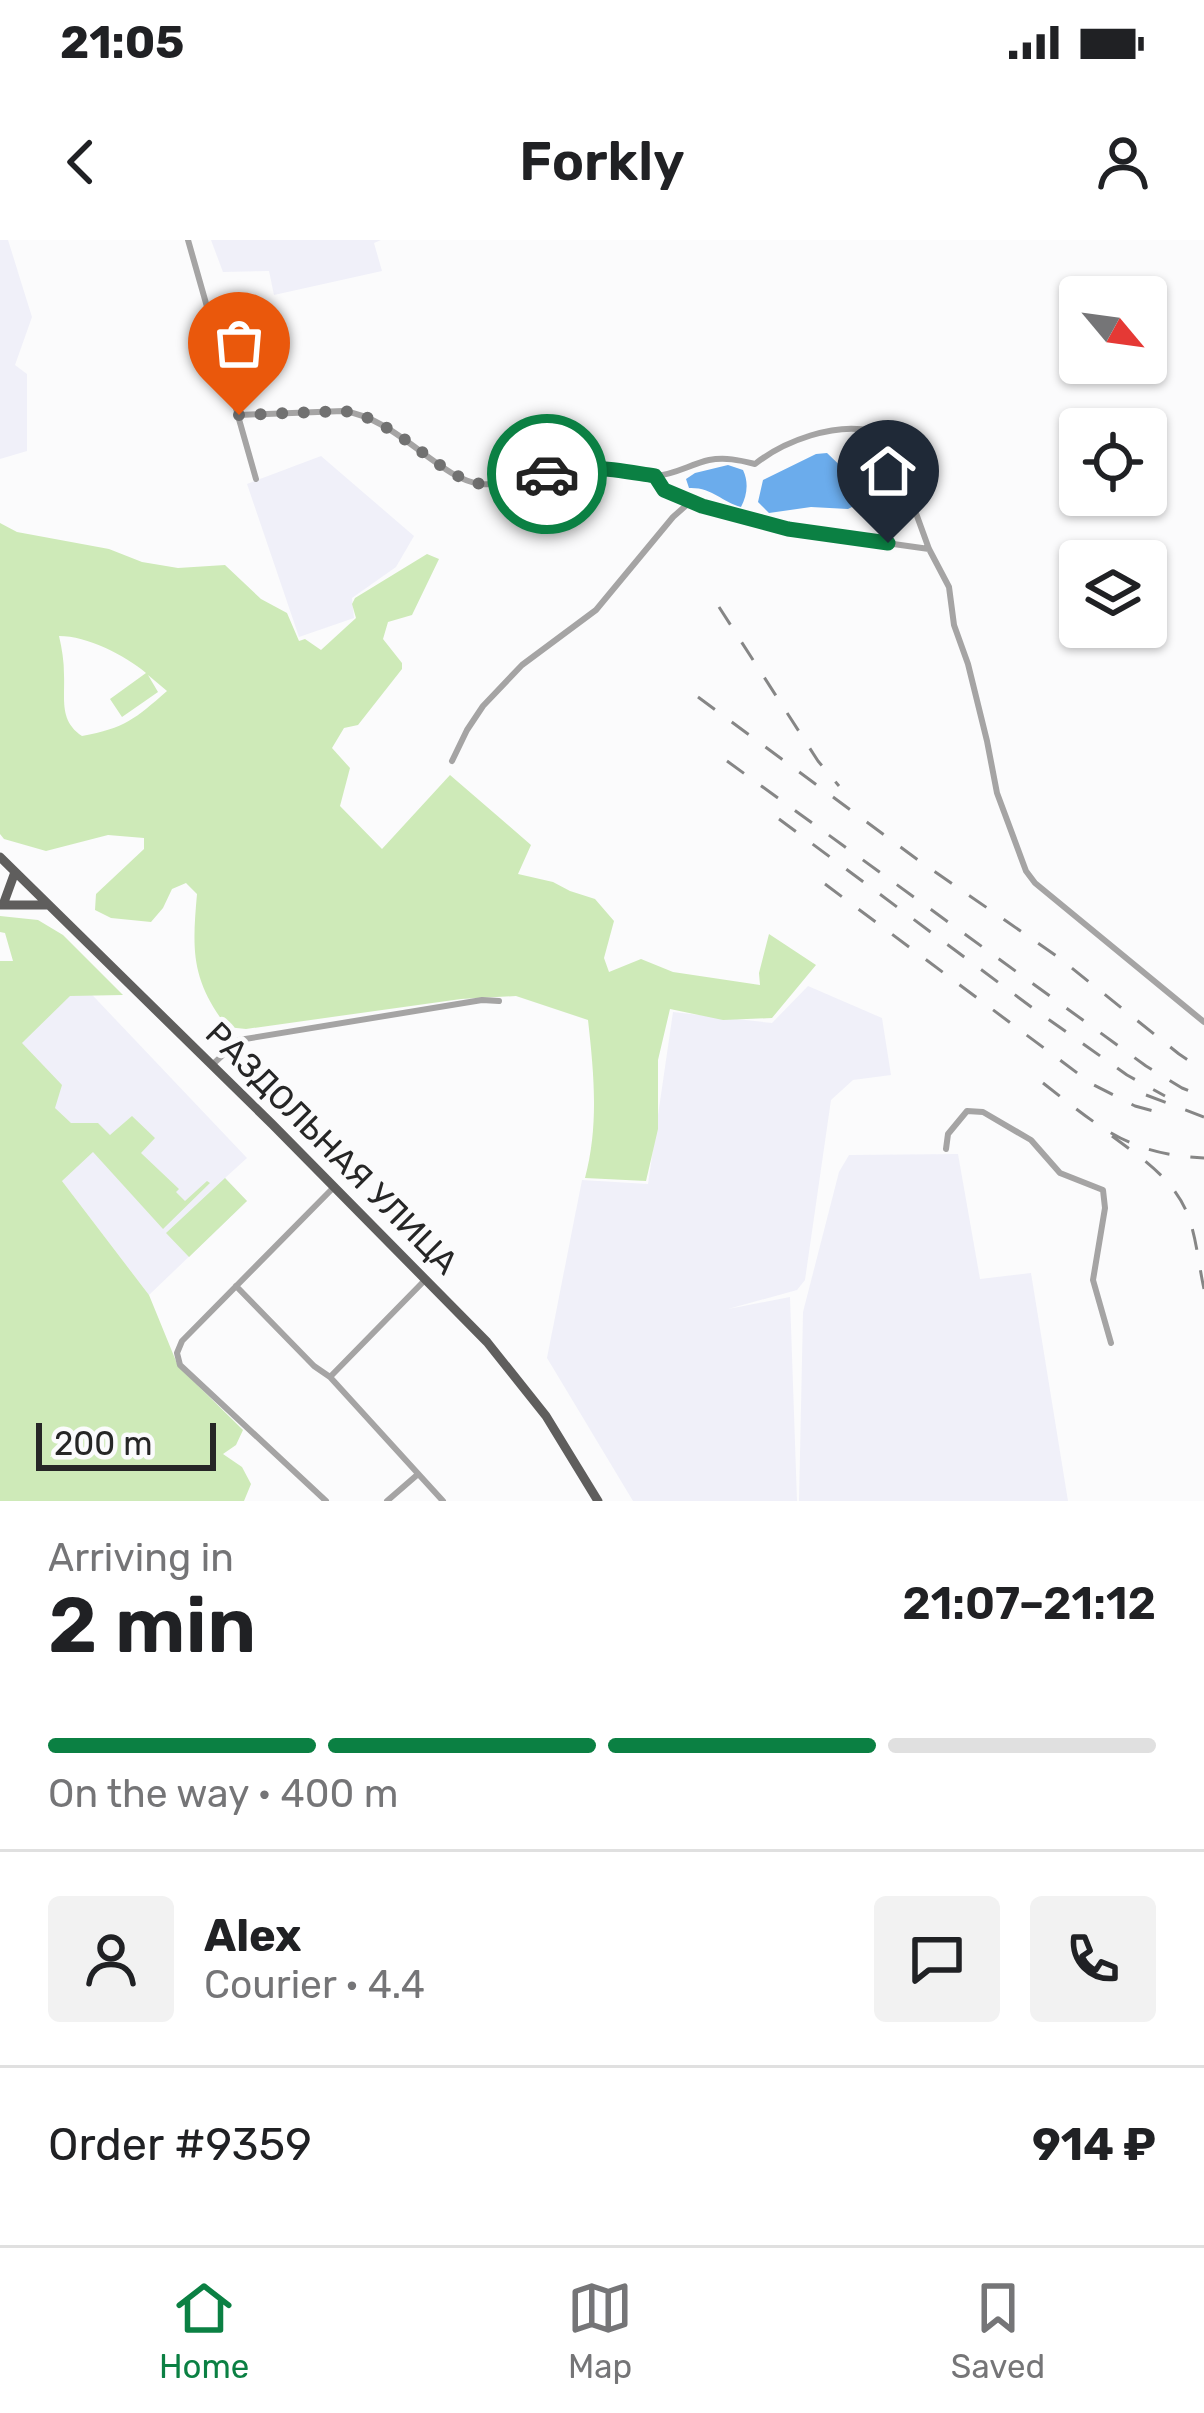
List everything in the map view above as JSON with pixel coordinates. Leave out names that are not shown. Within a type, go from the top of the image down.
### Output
[{"type":"main road","name":"РАЗДОЛЬНАЯ УЛИЦА","points":[[0,857],[426,1279],[519,1380],[598,1501]]},
{"type":"main road","points":[[15,872],[1,905],[48,905]]},
{"type":"street","points":[[188,240],[256,479]]},
{"type":"street","points":[[239,415],[360,413],[466,480],[482,484],[572,467],[655,476],[710,460],[730,458],[755,464],[770,451],[796,441],[866,428],[876,435],[909,494],[949,587],[954,625],[973,683],[997,794],[1026,871],[1035,884],[1204,1022]]},
{"type":"street","points":[[655,476],[664,490],[691,502],[788,529],[929,549]]},
{"type":"street","points":[[452,761],[467,730],[494,695],[543,648],[586,620],[691,502]]},
{"type":"street","points":[[212,1065],[239,1040],[499,1001]]},
{"type":"street","points":[[946,1149],[949,1134],[968,1111],[983,1112],[1031,1140],[1060,1173],[1103,1190],[1106,1208],[1093,1280],[1111,1343]]},
{"type":"street","points":[[326,1501],[180,1365],[177,1353],[182,1341],[334,1186]]},
{"type":"street","points":[[329,1377],[426,1279]]},
{"type":"street","points":[[236,1286],[329,1377],[443,1501]]},
{"type":"street","points":[[387,1501],[417,1475]]},
{"type":"shaded area","points":[[0,240],[8,240],[32,317],[15,365],[27,374],[27,451],[0,459]]},
{"type":"shaded area","points":[[211,240],[381,240],[374,243],[382,271],[274,295],[269,271],[223,272]]},
{"type":"shaded area","points":[[321,456],[414,536],[396,567],[352,598],[354,618],[299,637],[247,484]]},
{"type":"shaded area","points":[[79,981],[247,1158],[225,1178],[247,1201],[149,1295],[62,1181],[15,1042]]},
{"type":"shaded area","points":[[808,986],[882,1018],[891,1075],[853,1080],[831,1100],[805,1280],[797,1290],[728,1309],[790,1297],[797,1501],[633,1501],[547,1358],[582,1180],[648,1184],[673,1012],[772,1023]]},
{"type":"shaded area","points":[[958,1154],[980,1279],[1031,1273],[1068,1501],[799,1501],[803,1312],[839,1172],[849,1155]]},
{"type":"green space","points":[[0,523],[17,532],[109,549],[142,562],[178,568],[225,565],[261,599],[287,613],[299,641],[305,639],[321,650],[356,618],[355,598],[427,554],[439,559],[412,615],[388,622],[383,639],[402,669],[358,725],[344,728],[332,748],[350,768],[340,806],[382,849],[450,775],[531,845],[518,874],[595,899],[614,921],[604,958],[609,972],[641,959],[673,972],[760,985],[769,934],[816,965],[772,1018],[723,1020],[670,1009],[658,1060],[658,1129],[646,1181],[585,1178],[594,1119],[588,1020],[516,996],[461,999],[246,1029],[227,1027],[200,979],[195,948],[197,894],[186,883],[172,889],[151,922],[111,918],[95,910],[96,894],[144,849],[144,838],[108,835],[46,851],[0,834]],"holes":[[[59,636],[105,648],[146,673],[110,699],[122,717],[158,692],[148,675],[167,691],[129,721],[82,736],[70,724],[65,709]]]},
{"type":"green space","points":[[0,916],[38,920],[63,935],[123,995],[70,996],[22,1043],[62,1085],[55,1108],[71,1123],[98,1123],[110,1135],[132,1116],[155,1138],[141,1153],[179,1189],[176,1192],[185,1201],[210,1183],[163,1229],[93,1152],[62,1181],[149,1295],[178,1366],[243,1430],[236,1445],[223,1454],[242,1467],[251,1484],[244,1501],[0,1501],[0,961],[13,961],[5,933],[0,932]]},
{"type":"green space","points":[[225,1178],[247,1201],[189,1257],[166,1233]]},
{"type":"water","points":[[827,453],[851,476],[857,492],[864,495],[860,503],[848,509],[811,507],[769,513],[758,502],[763,480]]},
{"type":"water","points":[[728,465],[745,475],[741,507],[689,488],[686,479],[695,473]]},
{"type":"railway","points":[[719,607],[839,786]]},
{"type":"railway","points":[[698,697],[1058,957],[1204,1071]]},
{"type":"railway","points":[[727,761],[1146,1066],[1204,1097]]},
{"type":"railway","points":[[779,819],[1034,1009],[1165,1096]]},
{"type":"railway","points":[[825,884],[1092,1084],[1135,1106],[1161,1113]]},
{"type":"railway","points":[[1043,1083],[1116,1136],[1155,1151],[1204,1158]]},
{"type":"railway","points":[[1146,1095],[1204,1117]]},
{"type":"railway","points":[[1112,1136],[1177,1194],[1192,1229],[1204,1289]]},
{"type":"way so far","points":[[239,415],[360,413],[466,480],[482,484],[547,474]]},
{"type":"route","points":[[547,474],[594,466],[655,476],[664,490],[702,506],[788,529],[888,543]]}]
